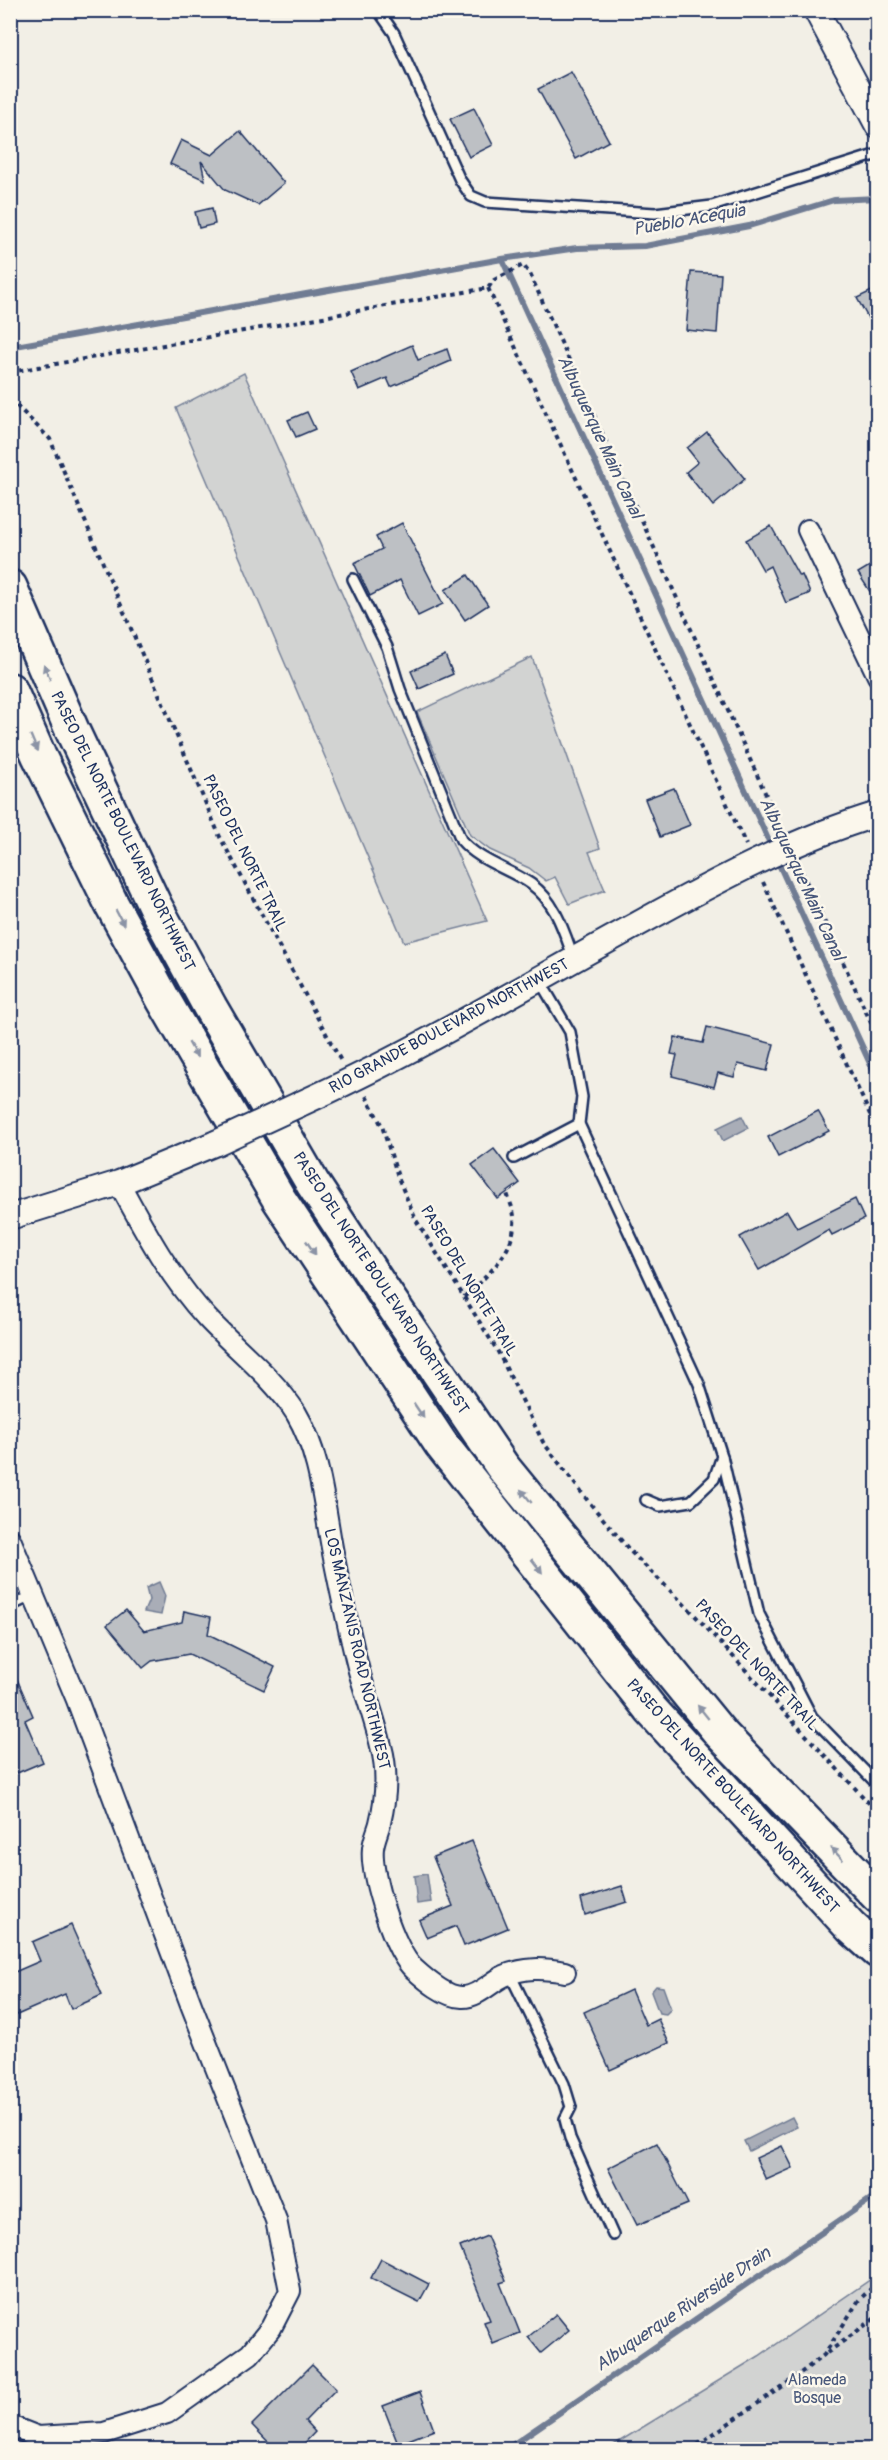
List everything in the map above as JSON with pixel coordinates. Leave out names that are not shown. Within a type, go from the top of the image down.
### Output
[{"type":"highway","name":"PASEO DEL NORTE BOULEVARD NORTHWEST","points":[[10,587],[72,730],[155,906],[210,1007],[313,1184],[378,1283],[509,1475],[721,1734],[878,1896]]},
{"type":"highway","name":"PASEO DEL NORTE BOULEVARD NORTHWEST","points":[[10,690],[111,903],[163,999],[279,1199],[441,1444],[652,1711],[851,1927],[878,1951]]},
{"type":"street","points":[[816,10],[878,126]]},
{"type":"street","points":[[808,530],[878,676]]},
{"type":"street","name":"RIO GRANDE BOULEVARD NORTHWEST","points":[[10,1217],[119,1183],[216,1143],[300,1104],[353,1079],[773,854],[815,834],[878,814]]},
{"type":"street","name":"LOS MANZANIS ROAD NORTHWEST","points":[[119,1183],[156,1251],[181,1287],[206,1317],[282,1395],[305,1431],[321,1482],[333,1552],[360,1673],[383,1753],[386,1781],[381,1822],[373,1846],[373,1867],[395,1941],[402,1955],[413,1969],[435,1985],[452,1995],[464,1998],[510,1974],[537,1967],[565,1972]]},
{"type":"street","points":[[10,1539],[77,1700],[188,1996],[276,2220],[290,2291],[271,2328],[250,2354],[167,2413],[105,2433],[38,2437],[10,2426]]},
{"type":"lane","points":[[378,10],[394,33],[460,180],[471,196],[486,202],[656,213],[712,206],[878,154]]},
{"type":"lane","points":[[353,579],[387,647],[400,689],[462,840],[481,857],[531,884],[543,894],[557,916],[574,959]]},
{"type":"lane","points":[[538,979],[570,1032],[582,1097],[579,1124],[699,1384],[722,1456],[759,1614],[812,1717],[878,1785]]},
{"type":"lane","points":[[514,1158],[579,1124]]},
{"type":"lane","points":[[646,1500],[660,1506],[691,1501],[714,1479],[722,1456]]},
{"type":"lane","points":[[10,1606],[34,1595]]},
{"type":"lane","points":[[510,1974],[564,2084],[571,2107],[565,2119],[570,2138],[613,2235]]},
{"type":"path","points":[[10,372],[488,288],[494,279],[523,265],[530,274],[773,854],[878,1132]]},
{"type":"path","points":[[488,288],[773,854],[878,1038]]},
{"type":"path","name":"PASEO DEL NORTE TRAIL","points":[[10,399],[50,439],[220,837],[331,1046],[370,1100],[382,1126],[399,1180],[416,1220],[497,1350],[543,1442],[632,1554],[690,1610],[878,1813]]},
{"type":"path","points":[[464,1297],[507,1253],[513,1231],[514,1215],[507,1193]]},
{"type":"path","points":[[824,2355],[859,2300],[878,2282]]},
{"type":"path","points":[[690,2450],[786,2384],[878,2316]]},
{"type":"green space","points":[[244,373],[487,921],[404,942],[176,408]]},
{"type":"green space","points":[[532,657],[600,848],[589,852],[605,890],[569,904],[555,877],[546,881],[529,868],[490,850],[470,835],[417,712]]},
{"type":"green space","name":"Alameda Bosque","points":[[877,2275],[877,2449],[607,2449],[759,2356]]},
{"type":"shaded area","points":[[742,1116],[748,1128],[723,1141],[717,1128]]},
{"type":"shaded area","points":[[159,1582],[165,1596],[161,1615],[144,1612],[149,1600],[146,1588]]},
{"type":"shaded area","points":[[427,1874],[431,1902],[417,1904],[414,1876]]},
{"type":"shaded area","points":[[656,1986],[663,1987],[671,2009],[666,2014],[659,2013],[651,1992]]},
{"type":"shaded area","points":[[792,2117],[797,2127],[749,2151],[744,2141]]},
{"type":"building","points":[[571,72],[609,141],[576,159],[538,89]]},
{"type":"building","points":[[474,108],[493,145],[469,157],[450,119]]},
{"type":"building","points":[[240,131],[284,183],[258,205],[225,190],[201,161],[205,180],[170,164],[181,140],[212,155]]},
{"type":"building","points":[[212,208],[215,224],[199,228],[195,212]]},
{"type":"building","points":[[691,272],[721,274],[717,333],[686,330]]},
{"type":"building","points":[[878,288],[878,336],[857,298]]},
{"type":"building","points":[[412,345],[418,360],[447,349],[451,361],[391,387],[387,378],[359,390],[351,372]]},
{"type":"building","points":[[307,412],[315,429],[296,437],[288,420]]},
{"type":"building","points":[[707,432],[745,479],[713,506],[686,472],[698,462],[687,448]]},
{"type":"building","points":[[402,523],[443,604],[418,616],[400,580],[370,596],[354,563],[382,549],[376,537]]},
{"type":"building","points":[[771,526],[799,576],[802,575],[810,593],[786,603],[770,566],[763,570],[746,540]]},
{"type":"building","points":[[878,561],[878,604],[858,573]]},
{"type":"building","points":[[468,575],[488,605],[465,620],[445,590]]},
{"type":"building","points":[[445,655],[453,674],[419,689],[411,671]]},
{"type":"building","points":[[674,788],[690,825],[660,837],[645,799]]},
{"type":"building","points":[[707,1027],[774,1044],[767,1071],[738,1064],[734,1077],[718,1073],[714,1087],[672,1076],[677,1055],[671,1054],[675,1037],[703,1043]]},
{"type":"building","points":[[818,1111],[829,1131],[778,1157],[768,1137]]},
{"type":"building","points":[[494,1149],[520,1183],[498,1199],[472,1165]]},
{"type":"building","points":[[855,1199],[864,1219],[832,1235],[829,1230],[759,1270],[740,1237],[787,1211],[797,1228]]},
{"type":"building","points":[[126,1610],[144,1631],[182,1622],[184,1611],[211,1617],[208,1634],[275,1667],[264,1690],[189,1654],[152,1661],[143,1668],[107,1625]]},
{"type":"building","points":[[10,1663],[33,1716],[25,1720],[43,1762],[10,1776]]},
{"type":"building","points":[[472,1841],[508,1928],[464,1946],[456,1926],[427,1938],[419,1920],[453,1906],[433,1857]]},
{"type":"building","points":[[622,1886],[627,1902],[585,1915],[581,1899]]},
{"type":"building","points":[[71,1925],[102,1995],[71,2009],[65,1994],[10,2018],[10,1974],[40,1961],[32,1942]]},
{"type":"building","points":[[631,1990],[646,2025],[658,2019],[669,2043],[610,2070],[584,2012]]},
{"type":"building","points":[[657,2143],[688,2204],[637,2225],[608,2168]]},
{"type":"building","points":[[782,2146],[793,2168],[766,2180],[756,2158]]},
{"type":"building","points":[[487,2236],[506,2281],[500,2283],[520,2333],[493,2344],[484,2322],[490,2320],[460,2247]]},
{"type":"building","points":[[381,2259],[429,2284],[419,2302],[371,2278]]},
{"type":"building","points":[[556,2314],[569,2330],[541,2353],[528,2337]]},
{"type":"building","points":[[312,2365],[336,2389],[305,2421],[315,2432],[298,2450],[276,2450],[252,2425]]},
{"type":"building","points":[[420,2392],[434,2430],[398,2444],[383,2406]]},
{"type":"waterway","name":"Albuquerque Main Canal","points":[[10,347],[502,259],[577,248],[645,246],[749,226],[834,200],[878,198]]},
{"type":"waterway","name":"Albuquerque Main Canal","points":[[502,259],[773,850]]},
{"type":"waterway","name":"Albuquerque Main Canal","points":[[777,860],[878,1081]]},
{"type":"waterway","name":"Albuquerque Riverside Drain","points":[[505,2450],[878,2194]]},
{"type":"water label","name":"Pueblo Acequia","points":[[689,220]]}]
